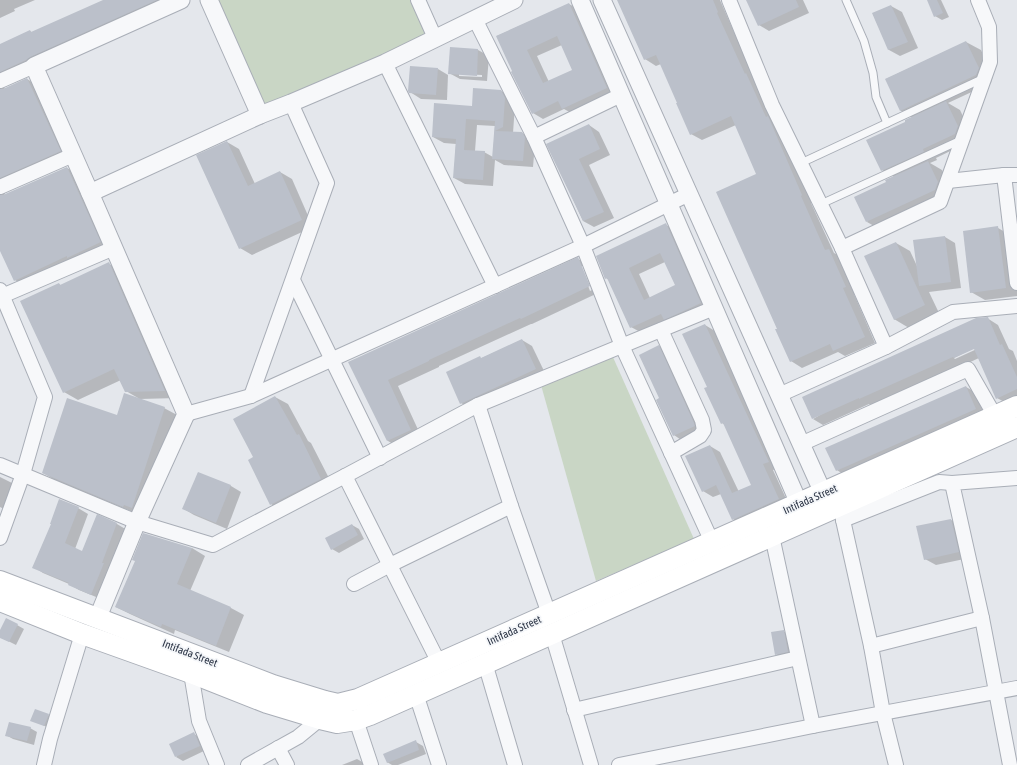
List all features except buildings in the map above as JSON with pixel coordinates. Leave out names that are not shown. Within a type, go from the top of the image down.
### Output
[{"type":"main road","name":"Intifada Street","points":[[835,507],[995,416],[1017,406]]},
{"type":"main road","name":"Intifada Street","points":[[363,710],[439,663],[712,542],[803,512],[835,507],[1017,427]]},
{"type":"main road","name":"Intifada Street","points":[[363,710],[416,694],[772,536],[803,512]]},
{"type":"main road","name":"Intifada Street","points":[[0,581],[271,684],[322,710]]},
{"type":"main road","name":"Intifada Street","points":[[0,601],[82,634],[191,673],[267,703],[322,710],[358,699],[363,710]]},
{"type":"street","points":[[0,81],[181,0]]},
{"type":"street","points":[[210,0],[260,115]]},
{"type":"street","points":[[418,0],[435,38]]},
{"type":"street","points":[[90,192],[260,115],[384,63],[514,0]]},
{"type":"street","points":[[580,0],[803,512]]},
{"type":"street","points":[[602,0],[801,444],[835,507],[871,646],[883,713],[896,765]]},
{"type":"street","points":[[729,0],[772,105],[842,248],[886,347]]},
{"type":"street","points":[[842,248],[940,202],[990,62],[990,27],[978,0]]},
{"type":"street","points":[[475,19],[534,137],[583,246],[622,346],[712,542]]},
{"type":"street","points":[[384,63],[495,286]]},
{"type":"street","points":[[34,66],[186,414],[137,522],[98,617]]},
{"type":"street","points":[[534,137],[621,95]]},
{"type":"street","points":[[251,396],[327,183],[291,103]]},
{"type":"street","points":[[0,187],[74,155]]},
{"type":"street","points":[[948,181],[1010,175],[1017,283]]},
{"type":"street","points":[[186,414],[251,396],[583,246],[690,194]]},
{"type":"street","points":[[0,538],[23,474],[45,397],[1,293],[114,248]]},
{"type":"street","points":[[293,280],[380,458]]},
{"type":"street","points":[[780,395],[886,347],[953,312],[1017,306]]},
{"type":"street","points":[[0,465],[137,522],[213,545],[478,405],[714,308]]},
{"type":"street","points":[[661,330],[702,420],[704,430],[700,436],[671,453]]},
{"type":"street","points":[[801,444],[968,369],[995,416]]},
{"type":"street","points":[[478,405],[511,506],[549,614]]},
{"type":"street","points":[[345,476],[439,663]]},
{"type":"street","points":[[835,507],[939,482],[952,483],[1017,478]]},
{"type":"street","points":[[952,483],[982,618],[1010,765]]},
{"type":"street","points":[[354,584],[511,506]]},
{"type":"street","points":[[772,536],[813,726]]},
{"type":"street","points":[[871,646],[982,618]]},
{"type":"street","points":[[44,765],[50,739],[82,634]]},
{"type":"street","points":[[552,634],[591,765]]},
{"type":"street","points":[[574,710],[798,658]]},
{"type":"street","points":[[485,663],[515,765]]},
{"type":"street","points":[[191,673],[199,721],[217,765]]},
{"type":"street","points":[[620,765],[813,726],[1017,688]]},
{"type":"street","points":[[416,694],[439,765]]},
{"type":"street","points":[[248,765],[298,738],[322,710]]},
{"type":"street","points":[[363,710],[371,765]]},
{"type":"street","points":[[278,748],[287,765]]},
{"type":"lane","points":[[846,0],[864,41],[873,73],[876,97],[887,123]]},
{"type":"lane","points":[[801,163],[984,78]]},
{"type":"lane","points":[[821,204],[962,140]]},
{"type":"green space","points":[[213,0],[415,0],[430,36],[262,110]]},
{"type":"green space","points":[[612,355],[694,539],[596,581],[541,385]]}]
